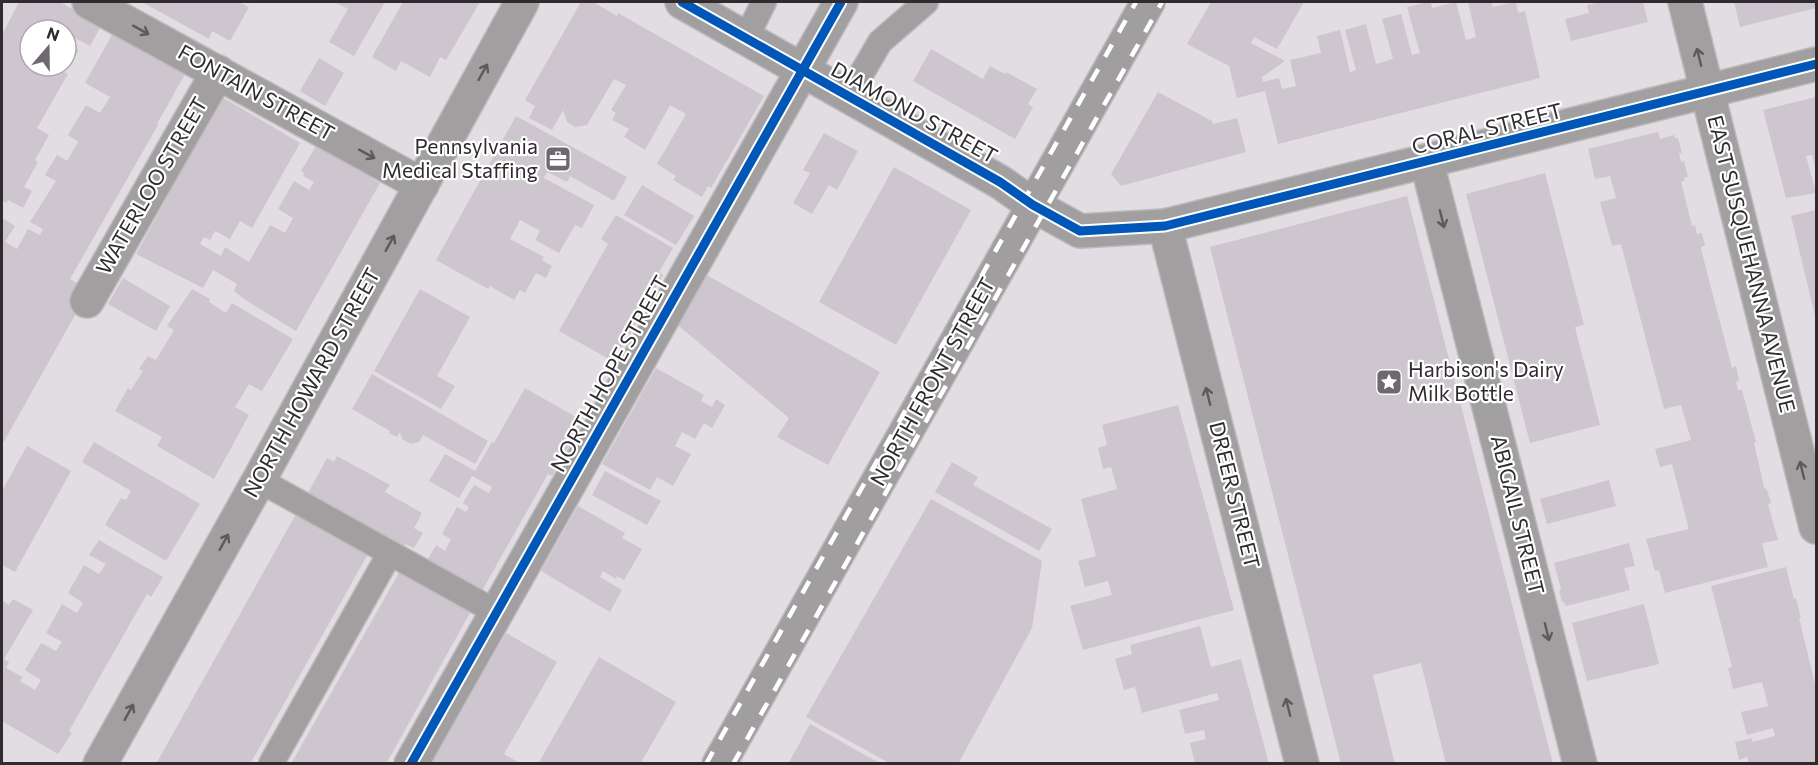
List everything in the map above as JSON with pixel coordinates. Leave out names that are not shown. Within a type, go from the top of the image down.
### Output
[{"type":"street","name":"FONTAIN STREET","points":[[89,2],[422,185]]},
{"type":"street","name":"NORTH HOWARD STREET","points":[[100,764],[522,2]]},
{"type":"street","name":"DIAMOND STREET","points":[[682,2],[802,71],[849,95],[1080,231],[1165,226]]},
{"type":"street","name":"NORTH HOPE STREET","points":[[411,764],[841,2]]},
{"type":"street","name":"NORTH FRONT STREET","points":[[718,764],[1148,2]]},
{"type":"street","name":"EAST SUSQUEHANNA AVENUE","points":[[1685,2],[1816,527]]},
{"type":"street","name":"CORAL STREET","points":[[1165,226],[1427,163],[1816,64]]},
{"type":"street","name":"WATERLOO STREET","points":[[87,301],[218,72]]},
{"type":"street","name":"ABIGAIL STREET","points":[[1427,163],[1580,764]]},
{"type":"street","name":"DREER STREET","points":[[1165,226],[1302,764]]},
{"type":"lane","points":[[746,38],[764,2]]},
{"type":"lane","points":[[849,95],[880,42],[926,2]]},
{"type":"lane","points":[[259,480],[496,612]]},
{"type":"lane","points":[[271,764],[390,553]]},
{"type":"building","points":[[19,2],[60,2],[101,26],[90,46],[78,40],[78,18],[18,18],[18,78],[66,78],[37,128],[49,135],[24,187],[32,191],[23,208],[8,200],[6,203],[2,201],[2,35]]},
{"type":"building","points":[[142,2],[239,2],[249,7],[230,41],[212,31],[209,39]]},
{"type":"building","points":[[335,2],[385,2],[354,56],[329,42],[348,9]]},
{"type":"building","points":[[403,2],[480,2],[446,60],[440,57],[430,77],[401,61],[396,71],[372,57]]},
{"type":"building","points":[[581,2],[593,2],[617,16],[618,13],[764,96],[711,188],[708,186],[702,197],[673,180],[676,176],[657,164],[686,114],[670,105],[645,150],[624,137],[629,129],[612,120],[616,113],[611,110],[626,85],[614,79],[587,125],[575,127],[567,122],[563,110],[552,130],[529,118],[535,106],[525,100]]},
{"type":"building","points":[[1211,2],[1304,2],[1277,49],[1254,37],[1251,43],[1285,61],[1262,77],[1263,82],[1279,78],[1282,89],[1296,86],[1290,60],[1321,53],[1317,36],[1340,30],[1350,72],[1356,70],[1345,30],[1366,24],[1376,64],[1393,59],[1382,19],[1401,14],[1412,55],[1420,53],[1407,7],[1428,2],[1431,2],[1432,8],[1456,2],[1466,40],[1476,37],[1468,2],[1491,2],[1493,7],[1516,2],[1518,13],[1525,11],[1540,78],[1278,144],[1265,91],[1237,98],[1229,66],[1187,44]]},
{"type":"building","points":[[1601,2],[1643,2],[1648,22],[1571,41],[1565,19],[1589,13],[1587,5]]},
{"type":"building","points":[[1734,2],[1816,2],[1816,8],[1740,27]]},
{"type":"building","points":[[113,33],[185,74],[70,279],[89,290],[2,445],[2,218],[15,226],[5,242],[17,249],[28,229],[40,235],[43,229],[30,222],[56,181],[45,175],[57,155],[67,161],[78,142],[89,149],[68,135],[86,105],[100,113],[110,97],[85,83]]},
{"type":"building","points":[[931,49],[983,79],[990,66],[1037,89],[1028,104],[1033,107],[1015,139],[913,81]]},
{"type":"building","points":[[319,58],[344,73],[325,106],[300,91]]},
{"type":"building","points":[[1158,92],[1212,121],[1213,124],[1237,118],[1246,152],[1121,186],[1111,174]]},
{"type":"building","points":[[222,97],[300,143],[252,228],[240,221],[230,239],[215,231],[210,240],[204,237],[200,244],[221,256],[225,247],[249,262],[270,225],[285,233],[293,218],[278,209],[294,181],[309,190],[314,182],[303,176],[305,173],[301,171],[316,146],[359,171],[365,168],[371,171],[371,178],[380,183],[296,331],[244,299],[234,291],[237,284],[213,270],[203,288],[136,254]]},
{"type":"building","points":[[1816,97],[1816,170],[1812,155],[1806,156],[1816,193],[1786,198],[1763,110]]},
{"type":"building","points":[[516,116],[627,177],[614,201],[570,176],[567,182],[547,172],[544,178],[594,205],[582,228],[575,225],[559,253],[535,240],[540,231],[520,220],[510,239],[544,257],[542,260],[552,266],[546,278],[536,273],[525,293],[520,290],[514,300],[490,286],[488,289],[436,260]]},
{"type":"building","points":[[1658,132],[1660,139],[1674,135],[1678,138],[1682,153],[1679,153],[1681,162],[1684,161],[1688,177],[1684,177],[1685,180],[1681,182],[1692,226],[1695,225],[1697,234],[1702,233],[1705,246],[1701,249],[1732,368],[1736,366],[1739,381],[1736,382],[1738,390],[1742,390],[1756,442],[1754,443],[1764,487],[1771,503],[1768,504],[1778,540],[1762,543],[1768,567],[1665,593],[1659,570],[1655,571],[1646,539],[1689,529],[1672,464],[1660,467],[1655,449],[1691,440],[1681,405],[1664,409],[1621,244],[1612,246],[1600,202],[1616,198],[1610,176],[1595,179],[1588,149]]},
{"type":"building","points":[[824,133],[858,151],[837,190],[829,185],[812,214],[793,203],[810,173],[803,170]]},
{"type":"building","points":[[894,167],[971,210],[896,345],[819,302]]},
{"type":"building","points":[[1545,173],[1584,325],[1575,327],[1600,425],[1530,443],[1466,194]]},
{"type":"building","points":[[642,185],[694,216],[676,245],[624,215]]},
{"type":"building","points":[[1407,196],[1553,764],[1446,764],[1421,663],[1373,675],[1395,764],[1341,764],[1210,247]]},
{"type":"building","points":[[1816,210],[1816,320],[1791,216]]},
{"type":"building","points":[[616,215],[673,248],[659,272],[663,275],[614,362],[559,331],[608,244],[601,239]]},
{"type":"building","points":[[703,273],[880,372],[828,465],[777,437],[789,418],[674,322]]},
{"type":"building","points":[[123,278],[170,306],[156,331],[108,304]]},
{"type":"building","points":[[192,289],[210,299],[209,302],[226,313],[232,303],[293,339],[262,391],[249,384],[235,407],[249,415],[214,479],[157,446],[162,437],[115,411],[128,388],[131,390],[143,371],[139,369],[148,356],[156,360],[174,330],[167,326]]},
{"type":"building","points":[[420,289],[470,317],[437,376],[455,386],[441,409],[374,371]]},
{"type":"building","points":[[656,368],[704,395],[701,401],[712,407],[716,399],[725,405],[712,428],[704,423],[695,439],[682,432],[675,446],[691,454],[673,486],[657,477],[650,490],[602,464]]},
{"type":"building","points":[[372,374],[488,441],[475,464],[423,435],[419,442],[411,444],[402,439],[400,432],[397,437],[352,409]]},
{"type":"building","points":[[525,388],[583,421],[552,476],[548,474],[482,591],[427,560],[436,545],[445,551],[451,539],[442,534],[457,507],[466,512],[469,507],[463,503],[474,485],[489,493],[492,487],[472,476],[459,498],[429,481],[445,454],[475,471],[492,442],[494,443]]},
{"type":"building","points":[[1178,405],[1234,610],[1083,650],[1070,606],[1112,595],[1108,581],[1085,587],[1078,561],[1096,556],[1081,499],[1117,489],[1111,467],[1103,469],[1098,448],[1107,445],[1102,425]]},
{"type":"building","points":[[94,442],[200,504],[166,561],[105,525],[121,498],[126,500],[131,491],[82,462]]},
{"type":"building","points":[[27,446],[71,471],[15,572],[2,565],[2,491]]},
{"type":"building","points":[[337,456],[390,485],[385,492],[422,513],[414,528],[423,533],[414,548],[405,544],[404,547],[308,493],[327,458],[334,462]]},
{"type":"building","points":[[952,462],[978,477],[973,485],[1052,529],[1039,551],[935,492]]},
{"type":"building","points":[[605,471],[661,501],[647,525],[592,495]]},
{"type":"building","points":[[1609,480],[1616,506],[1547,524],[1540,499]]},
{"type":"building","points":[[931,499],[1042,561],[1032,628],[958,764],[891,764],[806,717]]},
{"type":"building","points":[[578,506],[625,533],[622,538],[642,549],[624,580],[617,576],[616,579],[603,571],[600,577],[622,590],[610,612],[541,571]]},
{"type":"building","points":[[296,514],[368,554],[250,764],[156,764]]},
{"type":"building","points":[[99,540],[163,577],[151,597],[147,594],[69,731],[72,733],[58,754],[2,721],[2,600],[9,605],[13,599],[33,610],[4,659],[9,662],[6,668],[23,677],[20,681],[35,690],[41,680],[25,670],[41,643],[56,651],[62,642],[46,633],[62,604],[77,613],[83,603],[68,593],[84,565],[99,574],[106,564],[89,555]]},
{"type":"building","points":[[1629,543],[1635,566],[1624,568],[1630,590],[1566,606],[1562,602],[1554,563]]},
{"type":"building","points":[[1786,567],[1801,618],[1799,618],[1816,688],[1816,763],[1749,764],[1747,757],[1739,760],[1735,742],[1752,738],[1752,742],[1775,736],[1773,728],[1747,735],[1741,712],[1768,706],[1762,682],[1733,689],[1728,668],[1732,667],[1711,586]]},
{"type":"building","points":[[400,571],[471,611],[386,764],[291,764]]},
{"type":"building","points":[[1644,604],[1659,664],[1587,681],[1572,623]]},
{"type":"building","points":[[1200,626],[1211,667],[1241,659],[1269,764],[1195,764],[1190,743],[1206,739],[1204,730],[1185,734],[1179,710],[1219,700],[1217,693],[1142,713],[1135,687],[1124,690],[1115,659],[1132,654],[1130,645]]},
{"type":"building","points":[[506,633],[557,662],[504,754],[521,764],[431,764]]},
{"type":"building","points":[[599,657],[676,702],[640,764],[538,764]]},
{"type":"building","points":[[810,724],[881,764],[788,764]]},
{"type":"railway","points":[[706,764],[1136,2]]},
{"type":"railway","points":[[733,764],[1162,2]]},
{"type":"cycle path","points":[[682,2],[1000,182],[1033,205],[1080,231],[1165,226],[1816,64]]},
{"type":"cycle path","points":[[411,764],[841,2]]},
{"type":"place","name":"Pennsylvania Medical Staffing","points":[[558,159]]},
{"type":"place","name":"Harbison's Dairy Milk Bottle","points":[[1389,382]]}]
